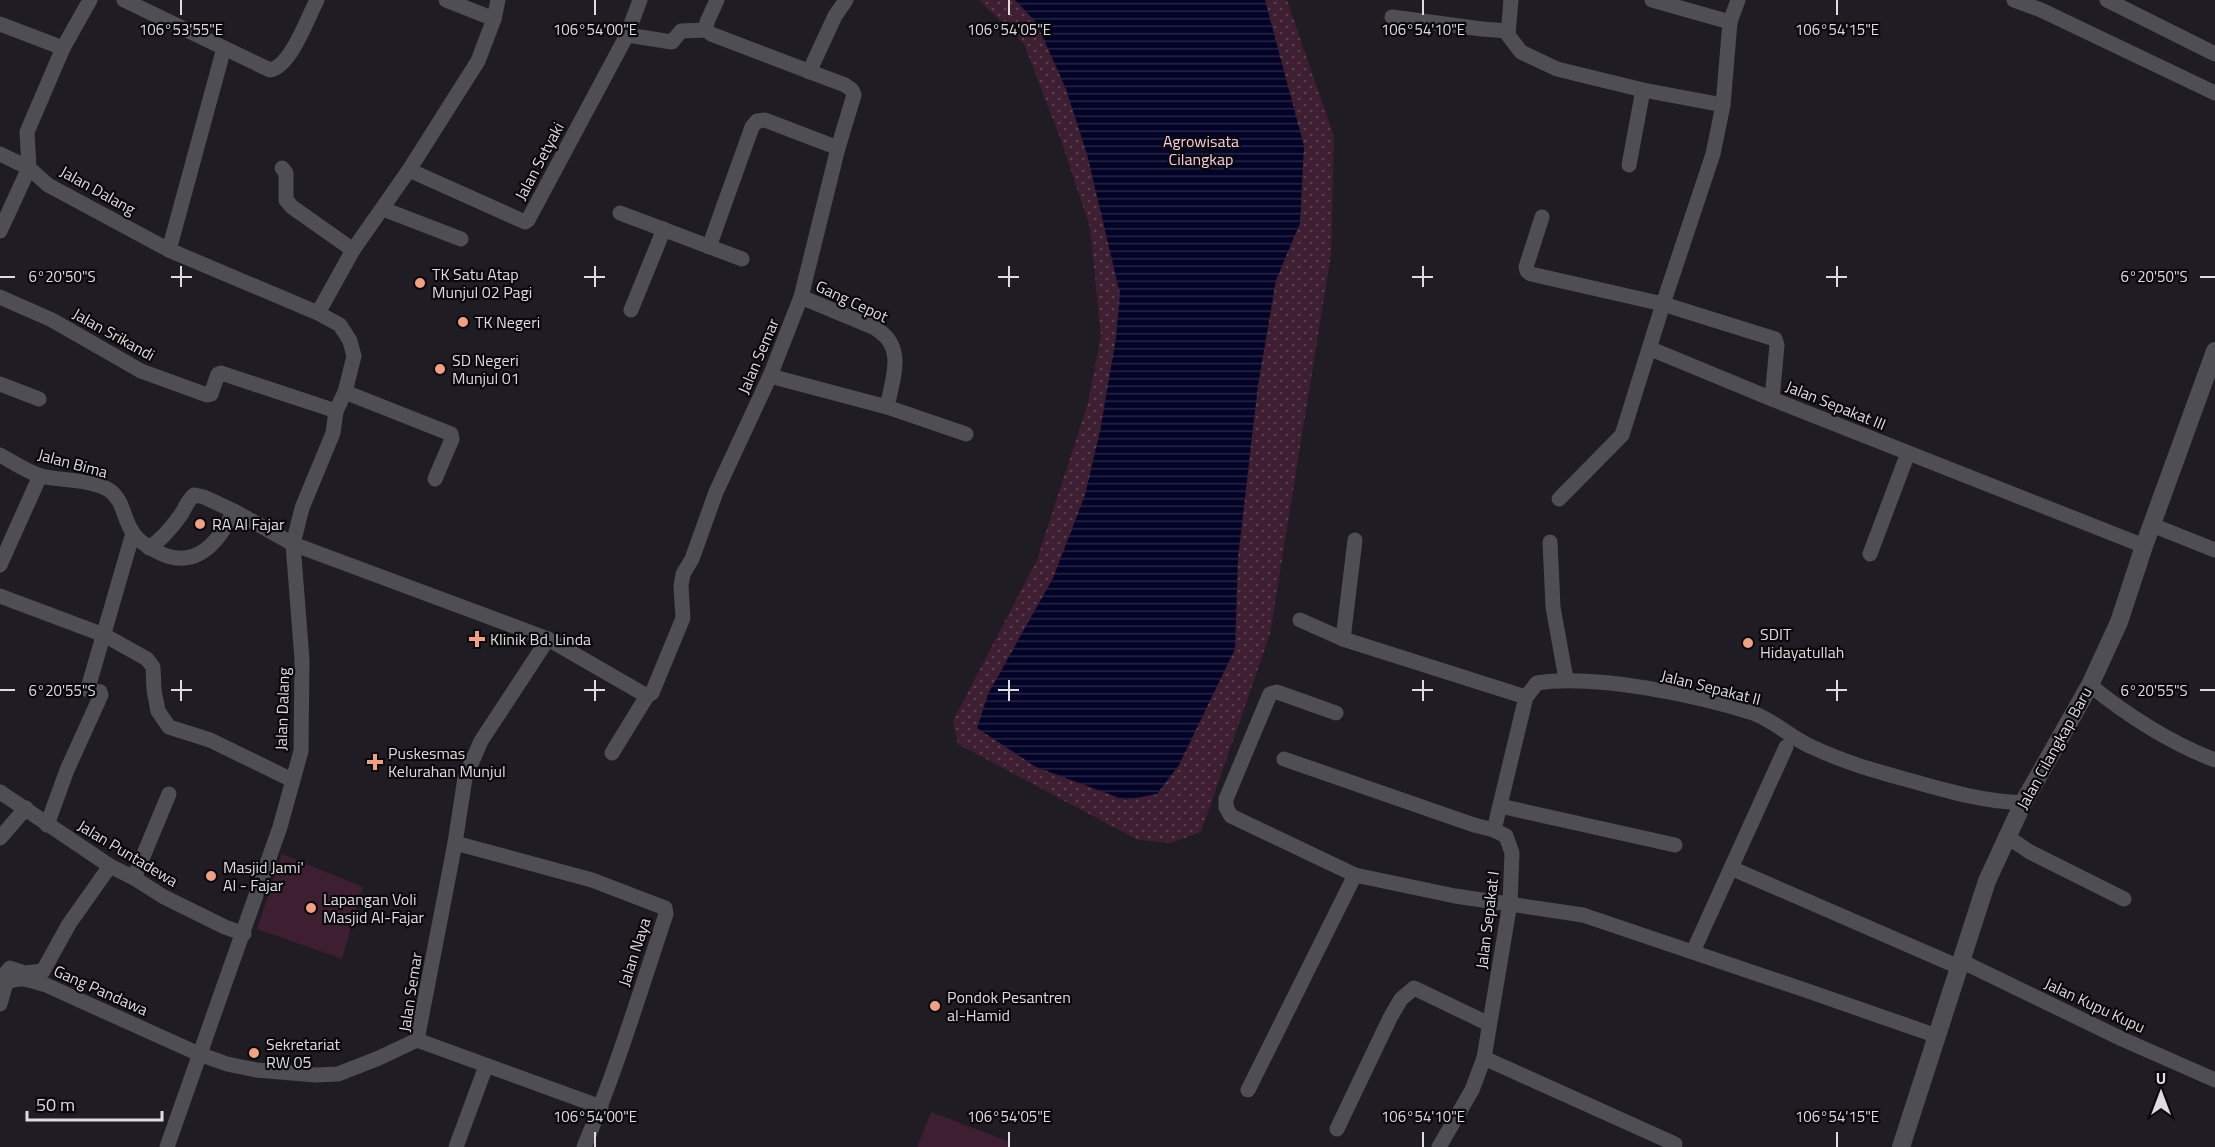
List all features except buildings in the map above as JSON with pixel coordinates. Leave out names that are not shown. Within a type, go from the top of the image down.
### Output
[{"type":"street","points":[[0,231],[29,168],[27,132],[63,48],[90,0]]},
{"type":"street","points":[[124,0],[270,70],[276,69],[288,58],[317,0]]},
{"type":"street","points":[[446,0],[494,19]]},
{"type":"street","points":[[318,313],[353,250],[409,170],[478,61],[494,19],[498,0]]},
{"type":"street","points":[[640,0],[627,35],[672,42],[681,31],[706,30],[707,22],[717,0]]},
{"type":"street","points":[[809,72],[846,0]]},
{"type":"street","points":[[1510,0],[1508,35],[1521,52],[1557,69],[1643,90],[1723,105]]},
{"type":"street","points":[[1652,0],[1730,22]]},
{"type":"street","points":[[1559,499],[1622,435],[1713,154],[1723,105],[1730,22],[1738,0]]},
{"type":"street","points":[[2014,0],[2041,10],[2215,93]]},
{"type":"street","points":[[2107,0],[2215,54]]},
{"type":"street","points":[[1392,16],[1508,31]]},
{"type":"street","points":[[0,24],[63,48]]},
{"type":"street","name":"Jalan Semar","points":[[612,753],[647,696],[652,693],[683,618],[681,586],[683,574],[692,559],[716,492],[771,376],[801,297],[838,148],[854,95],[852,90],[706,30]]},
{"type":"street","name":"Jalan Setyaki","points":[[409,170],[525,222],[627,35]]},
{"type":"street","points":[[169,250],[224,48]]},
{"type":"street","points":[[1629,165],[1643,90]]},
{"type":"street","points":[[709,247],[752,127],[757,121],[765,120],[838,148]]},
{"type":"street","name":"Jalan Dalang","points":[[0,154],[29,168],[48,184],[169,250],[318,313],[340,325],[350,341],[354,356],[345,392],[336,411],[333,433],[302,508],[293,544],[302,660],[301,751],[280,827],[244,934],[167,1147]]},
{"type":"street","points":[[282,168],[286,174],[286,200],[292,207],[353,250]]},
{"type":"street","points":[[383,209],[461,239]]},
{"type":"street","points":[[620,213],[742,259]]},
{"type":"street","points":[[1542,217],[1526,267],[1527,272],[1663,304]]},
{"type":"street","points":[[631,310],[663,229]]},
{"type":"street","name":"Jalan Srikandi","points":[[0,297],[52,320],[141,371],[207,395],[211,394],[218,374],[221,373],[336,411]]},
{"type":"street","name":"Gang Cepot","points":[[801,297],[873,327],[890,340],[896,359],[887,407]]},
{"type":"street","name":"Jalan Sepakat III","points":[[1663,304],[1775,339],[1777,345],[1772,399],[2144,546]]},
{"type":"street","points":[[1651,349],[1772,399]]},
{"type":"street","name":"Jalan Cilangkap Baru","points":[[1901,1147],[1987,881],[2023,802],[2090,685],[2119,622],[2144,546],[2215,351]]},
{"type":"street","points":[[771,376],[887,407],[966,434]]},
{"type":"street","points":[[0,384],[39,399]]},
{"type":"street","points":[[345,392],[451,434],[452,440],[435,479]]},
{"type":"street","points":[[1870,554],[1908,453]]},
{"type":"street","name":"Jalan Bima","points":[[0,455],[40,476],[78,481],[108,489],[121,504],[133,533],[149,548],[164,556],[189,558],[200,554],[210,547],[234,511]]},
{"type":"street","points":[[0,565],[40,476]]},
{"type":"street","points":[[149,548],[181,514],[194,495],[234,511],[293,544],[548,639],[647,696]]},
{"type":"street","points":[[2154,522],[2215,544]]},
{"type":"street","points":[[2154,522],[2215,550]]},
{"type":"street","points":[[47,825],[67,770],[101,695],[100,692],[88,690],[88,688],[133,533]]},
{"type":"street","points":[[1343,639],[1354,540]]},
{"type":"street","points":[[1550,542],[1553,607],[1566,680]]},
{"type":"street","points":[[0,596],[104,635],[147,659],[153,667],[158,711],[170,728],[210,740],[292,780]]},
{"type":"street","points":[[1284,759],[1494,830],[1526,697],[1343,639],[1300,620]]},
{"type":"street","name":"Jalan Semar","points":[[548,639],[473,754],[465,778],[455,843],[417,1040],[601,1107]]},
{"type":"street","name":"Jalan Sepakat II","points":[[1526,697],[1537,683],[1566,680],[1620,685],[1682,695],[1754,714],[1770,721],[1800,742],[1846,763],[1976,799],[2023,802]]},
{"type":"street","points":[[2090,685],[2108,700],[2172,739],[2215,760]]},
{"type":"street","points":[[1336,713],[1277,692],[1270,694],[1226,799],[1226,807],[1232,816],[1355,875],[1455,896],[1593,918],[1937,1036]]},
{"type":"street","points":[[1696,945],[1786,747]]},
{"type":"street","name":"Jalan Puntadewa","points":[[0,792],[110,866],[164,897],[244,934]]},
{"type":"street","points":[[134,878],[169,794]]},
{"type":"street","points":[[1500,806],[1675,845]]},
{"type":"street","points":[[0,838],[26,808]]},
{"type":"street","name":"Jalan Sepakat I","points":[[1439,1147],[1472,1090],[1484,1058],[1510,903],[1512,854],[1506,836],[1494,830]]},
{"type":"street","points":[[2006,836],[2030,852],[2124,899]]},
{"type":"street","name":"Jalan Naya","points":[[455,843],[592,880],[665,908],[666,914],[601,1107],[585,1147]]},
{"type":"street","points":[[0,980],[10,968],[25,973],[43,971],[69,924],[110,866]]},
{"type":"street","name":"Jalan Kupu Kupu","points":[[1731,868],[1960,964],[2215,1080]]},
{"type":"street","points":[[1248,1090],[1355,875]]},
{"type":"street","name":"Gang Pandawa","points":[[0,1004],[6,983],[14,978],[23,978],[45,985],[199,1054]]},
{"type":"street","points":[[1337,1129],[1390,1018],[1408,992],[1414,988],[1489,1024]]},
{"type":"street","points":[[199,1054],[227,1064],[256,1070],[316,1075],[338,1074],[417,1040]]},
{"type":"street","points":[[1484,1058],[1675,1144],[1674,1147]]},
{"type":"street","points":[[456,1147],[486,1066]]},
{"type":"green space","name":"Agrowisata Cilangkap","points":[[979,0],[1287,0],[1334,137],[1331,254],[1270,634],[1201,832],[1171,843],[1138,840],[958,744],[953,721],[1037,560],[1088,403],[1101,336],[1090,227],[1061,140],[1024,44]]},
{"type":"green space","name":"Lapangan Voli Masjid Al-Fajar","points":[[282,854],[363,887],[342,959],[257,929]]},
{"type":"green space","points":[[931,1112],[1010,1142],[1008,1147],[917,1147]]},
{"type":"water","name":"Agrowisata Cilangkap","points":[[1015,0],[1265,0],[1304,146],[1300,223],[1276,280],[1258,385],[1238,558],[1235,649],[1179,765],[1157,794],[1125,800],[1036,767],[977,728],[988,694],[1053,578],[1085,495],[1100,431],[1116,338],[1120,294],[1087,154],[1066,89],[1036,22]]},
{"type":"place","name":"TK Satu Atap Munjul 02 Pagi","points":[[420,283]]},
{"type":"place","name":"TK Negeri","points":[[463,322]]},
{"type":"place","name":"SD Negeri Munjul 01","points":[[440,369]]},
{"type":"place","name":"RA Al Fajar","points":[[200,524]]},
{"type":"place","name":"Klinik Bd. Linda","points":[[477,639]]},
{"type":"place","name":"SDIT Hidayatullah","points":[[1748,643]]},
{"type":"place","name":"Puskesmas Kelurahan Munjul","points":[[375,762]]},
{"type":"place","name":"Masjid Jami' Al - Fajar","points":[[211,876]]},
{"type":"place","name":"Lapangan Voli Masjid Al-Fajar","points":[[311,908]]},
{"type":"place","name":"Pondok Pesantren al-Hamid","points":[[935,1006]]},
{"type":"place","name":"Sekretariat RW 05","points":[[254,1053]]}]
